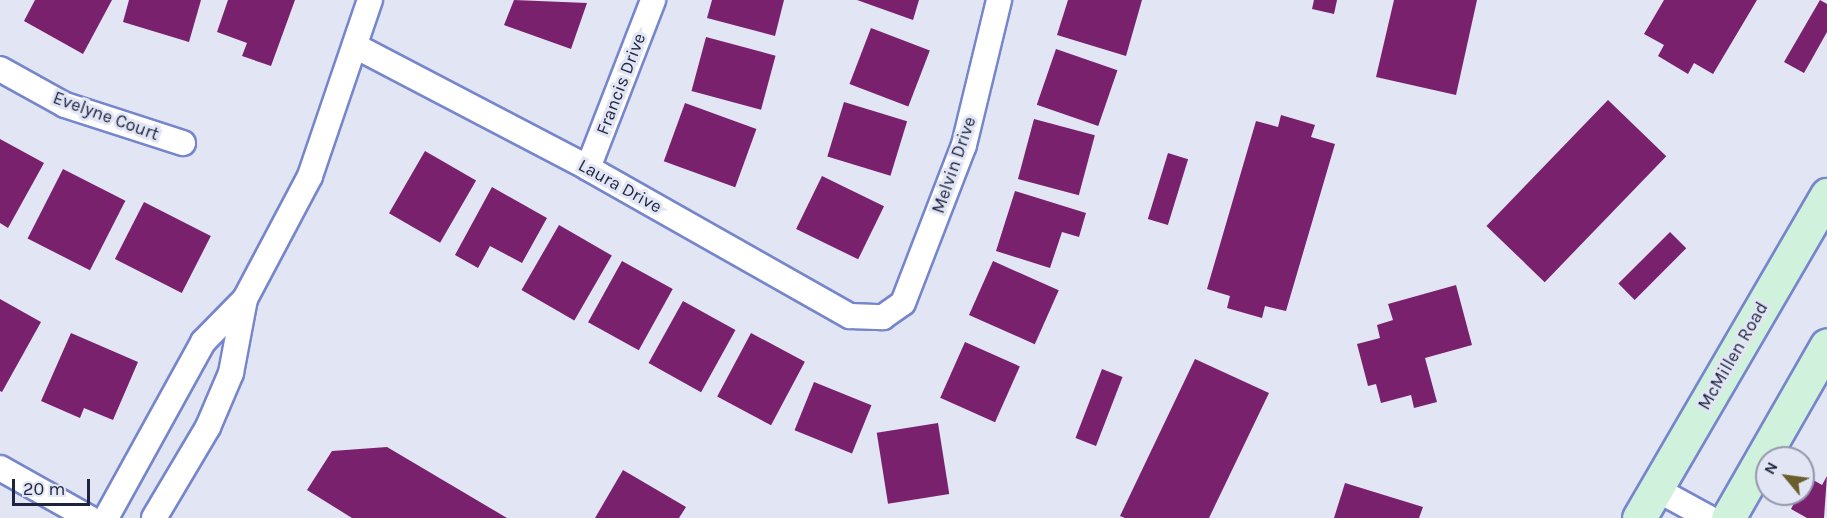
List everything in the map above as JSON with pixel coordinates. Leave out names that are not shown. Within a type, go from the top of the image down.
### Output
[{"type":"main road","name":"McMillen Road","points":[[1639,518],[1827,195]]},
{"type":"main road","points":[[1728,518],[1827,345]]},
{"type":"street","points":[[106,518],[203,342],[245,299],[310,176],[357,47],[370,0]]},
{"type":"street","name":"Francis Drive","points":[[588,168],[653,0]]},
{"type":"street","name":"Melvin Drive","points":[[883,316],[903,303],[964,145],[999,0]]},
{"type":"street","name":"Laura Drive","points":[[357,47],[588,168],[850,316],[883,316]]},
{"type":"street","name":"Evelyne Court","points":[[0,69],[65,105],[183,143]]},
{"type":"street","points":[[154,518],[208,427],[231,373],[245,299]]},
{"type":"street","points":[[0,468],[89,518]]},
{"type":"street","points":[[1656,489],[1709,518]]},
{"type":"building","points":[[35,0],[112,0],[83,54],[24,21]]},
{"type":"building","points":[[129,0],[201,0],[189,42],[123,22]]},
{"type":"building","points":[[228,0],[295,0],[271,66],[242,56],[247,43],[217,32]]},
{"type":"building","points":[[514,0],[587,3],[571,49],[504,25]]},
{"type":"building","points":[[712,0],[784,0],[775,36],[707,18]]},
{"type":"building","points":[[857,0],[919,0],[913,20]]},
{"type":"building","points":[[1068,0],[1142,0],[1126,56],[1057,35]]},
{"type":"building","points":[[1314,0],[1337,0],[1334,14],[1312,9]]},
{"type":"building","points":[[1394,0],[1477,0],[1456,95],[1376,77]]},
{"type":"building","points":[[1664,0],[1757,0],[1713,74],[1694,63],[1688,74],[1658,56],[1664,45],[1644,34]]},
{"type":"building","points":[[1820,0],[1827,4],[1827,32],[1804,73],[1784,62]]},
{"type":"building","points":[[871,28],[930,51],[908,107],[849,84]]},
{"type":"building","points":[[706,37],[776,56],[761,110],[692,91]]},
{"type":"building","points":[[1056,49],[1117,70],[1098,126],[1037,105]]},
{"type":"building","points":[[1608,100],[1666,156],[1545,282],[1486,226]]},
{"type":"building","points":[[844,102],[907,121],[890,176],[827,157]]},
{"type":"building","points":[[685,103],[756,129],[735,187],[664,161]]},
{"type":"building","points":[[1281,115],[1315,125],[1311,137],[1335,144],[1286,311],[1265,306],[1262,318],[1227,308],[1230,296],[1207,289],[1256,121],[1278,127]]},
{"type":"building","points":[[1034,119],[1095,135],[1079,195],[1018,179]]},
{"type":"building","points":[[0,139],[44,163],[8,228],[0,223]]},
{"type":"building","points":[[425,151],[476,180],[440,243],[389,213]]},
{"type":"building","points":[[1168,153],[1188,159],[1168,225],[1148,219]]},
{"type":"building","points":[[63,169],[125,201],[90,270],[28,238]]},
{"type":"building","points":[[822,176],[884,206],[858,259],[796,229]]},
{"type":"building","points":[[492,187],[547,218],[522,263],[490,246],[478,268],[455,255]]},
{"type":"building","points":[[1015,191],[1086,213],[1079,237],[1062,232],[1050,268],[996,251]]},
{"type":"building","points":[[144,202],[211,236],[182,293],[115,259]]},
{"type":"building","points":[[559,225],[612,256],[574,320],[522,290]]},
{"type":"building","points":[[1670,232],[1686,248],[1635,300],[1618,284]]},
{"type":"building","points":[[622,261],[673,289],[639,350],[588,322]]},
{"type":"building","points":[[993,261],[1059,290],[1035,344],[969,315]]},
{"type":"building","points":[[1456,285],[1472,345],[1425,358],[1437,402],[1414,408],[1411,395],[1381,403],[1376,384],[1368,386],[1357,344],[1380,338],[1377,325],[1393,320],[1388,304]]},
{"type":"building","points":[[0,299],[41,322],[2,392],[0,391]]},
{"type":"building","points":[[683,301],[735,330],[701,392],[649,363]]},
{"type":"building","points":[[71,333],[138,362],[113,420],[84,408],[80,418],[41,401]]},
{"type":"building","points":[[751,333],[805,362],[771,425],[717,397]]},
{"type":"building","points":[[965,342],[1020,366],[995,422],[940,398]]},
{"type":"building","points":[[1195,359],[1269,393],[1209,518],[1125,518],[1120,516]]},
{"type":"building","points":[[1102,369],[1123,377],[1096,446],[1075,438]]},
{"type":"building","points":[[814,382],[871,405],[852,453],[795,430]]},
{"type":"building","points":[[938,423],[949,494],[888,504],[877,433]]},
{"type":"building","points":[[387,447],[507,518],[352,518],[307,490],[332,451]]},
{"type":"building","points":[[623,470],[686,507],[679,518],[595,518]]},
{"type":"building","points":[[1827,476],[1824,518],[1807,518],[1791,509],[1793,506],[1815,506],[1815,481],[1822,485]]},
{"type":"building","points":[[1345,483],[1423,507],[1419,518],[1334,518]]}]
